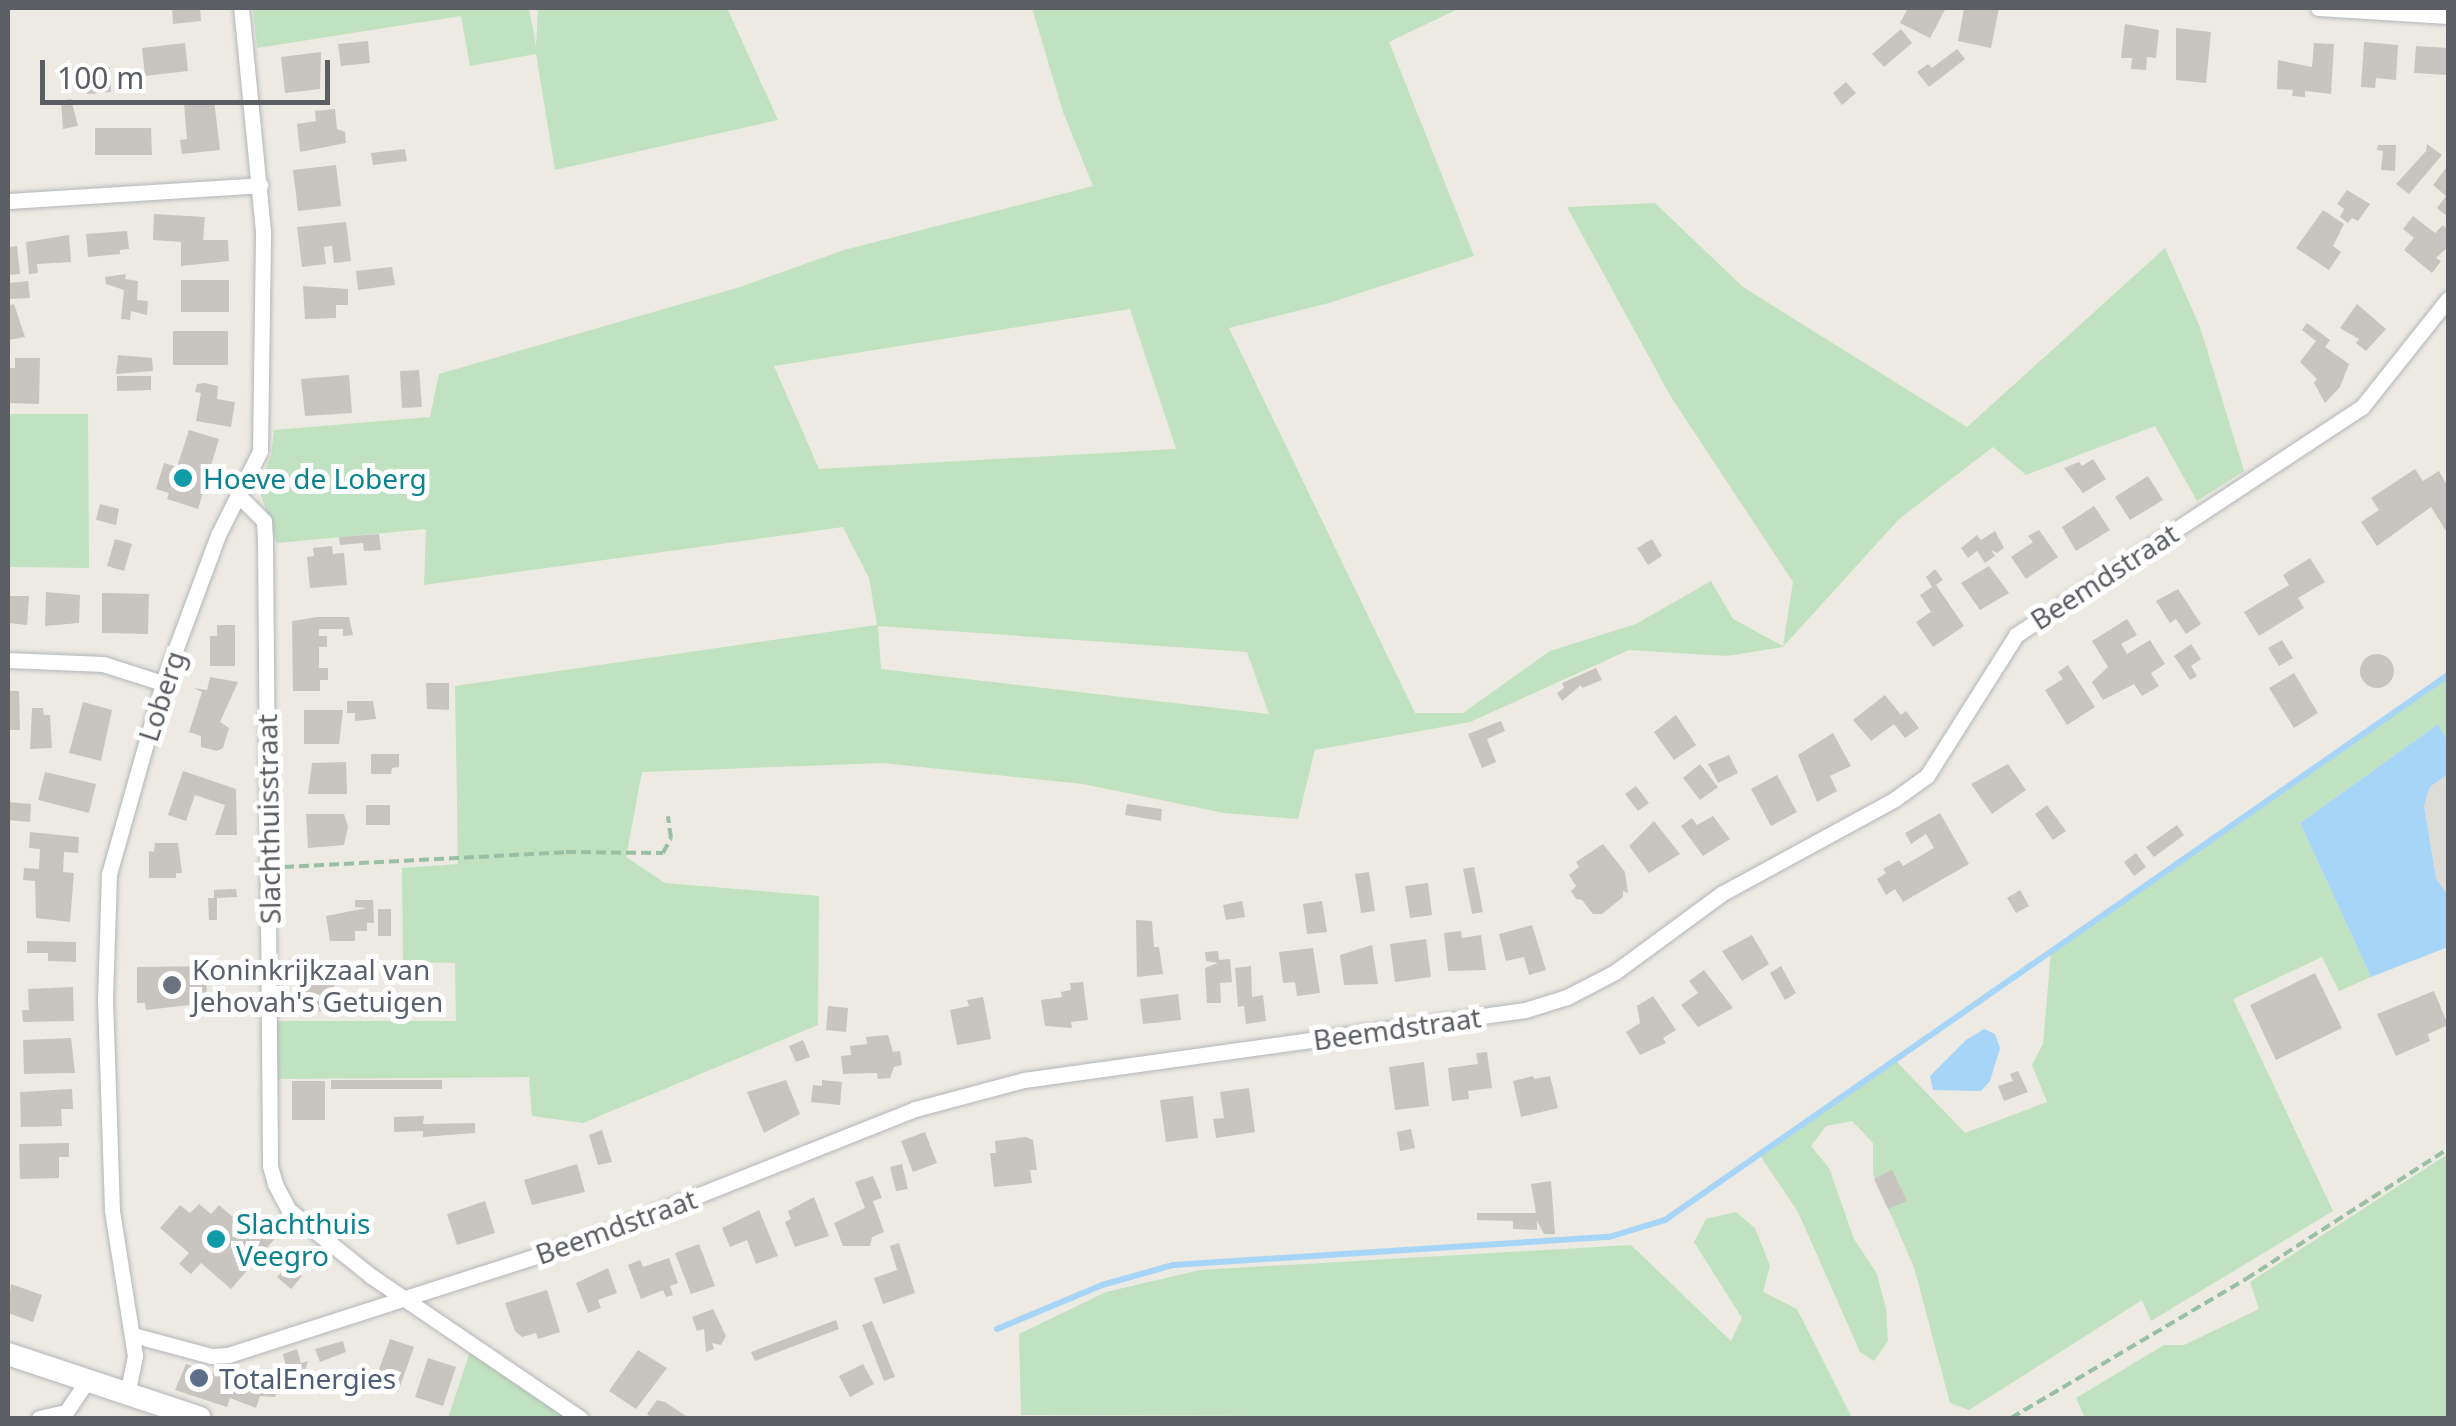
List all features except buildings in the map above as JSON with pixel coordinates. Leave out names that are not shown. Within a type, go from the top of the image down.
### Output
[{"type":"main road","points":[[8,1354],[200,1418]]},
{"type":"street","name":"Loberg","points":[[128,1394],[135,1356],[112,1210],[106,928],[109,874],[163,682],[218,535],[260,451],[260,186],[241,8]]},
{"type":"street","points":[[2318,8],[2448,16]]},
{"type":"street","points":[[8,201],[260,186]]},
{"type":"street","name":"Beemdstraat","points":[[133,1335],[211,1356],[228,1354],[581,1242],[880,1122],[1024,1080],[1525,1010],[1568,997],[1615,972],[1721,894],[1895,799],[1927,776],[2016,635],[2362,407],[2448,299]]},
{"type":"street","name":"Slachthuisstraat","points":[[240,496],[264,522],[270,1166],[275,1184],[302,1222],[404,1299],[580,1418]]},
{"type":"street","points":[[8,660],[103,664],[163,682]]},
{"type":"street","points":[[40,1418],[66,1412],[88,1381]]},
{"type":"path","points":[[269,868],[566,852],[663,854],[671,838],[668,816]]},
{"type":"path","points":[[2012,1418],[2246,1280],[2448,1149]]},
{"type":"shaded area","points":[[2448,774],[2448,896],[2436,878],[2424,806],[2430,787]]},
{"type":"green space","points":[[253,8],[529,8],[536,46],[538,8],[727,8],[778,120],[555,170],[536,54],[470,66],[461,16],[257,48]]},
{"type":"green space","points":[[1032,8],[1460,8],[1389,42],[1474,256],[1329,303],[1229,328],[1415,713],[1463,713],[1550,651],[1636,624],[1711,581],[1733,619],[1783,646],[1793,582],[1671,397],[1567,207],[1655,203],[1743,287],[1967,427],[2165,248],[2200,327],[2244,471],[2197,501],[2155,426],[2026,475],[1993,447],[1899,519],[1783,647],[1727,656],[1629,650],[1470,722],[1315,750],[1298,819],[1224,813],[1083,784],[883,763],[642,772],[626,857],[665,883],[819,896],[818,1025],[583,1123],[532,1116],[529,1077],[277,1079],[277,1021],[456,1021],[455,963],[403,962],[402,868],[458,864],[455,686],[877,625],[869,578],[843,527],[424,585],[426,529],[277,543],[258,486],[271,456],[274,430],[430,417],[439,374],[740,287],[844,250],[1093,186],[1063,112]],"holes":[[[1130,309],[1176,449],[819,469],[774,366]],[[878,626],[1247,652],[1269,714],[881,669]]]},
{"type":"green space","points":[[8,414],[88,414],[89,568],[8,567]]},
{"type":"green space","points":[[2448,675],[2448,742],[2438,724],[2300,823],[2371,977],[2339,991],[2322,957],[2233,999],[2333,1211],[2151,1321],[2142,1300],[1969,1410],[1950,1403],[1914,1267],[1873,1174],[1873,1143],[1852,1121],[1826,1126],[1811,1146],[1829,1168],[1854,1239],[1877,1274],[1886,1309],[1888,1341],[1874,1361],[1860,1352],[1798,1212],[1759,1154],[1895,1060],[1965,1133],[2047,1102],[2032,1065],[2043,1044],[2051,951]]},
{"type":"green space","points":[[2448,1154],[2448,1418],[2085,1418],[2076,1398],[2164,1345],[2184,1345],[2259,1309],[2250,1282]]},
{"type":"green space","points":[[1736,1212],[1755,1228],[1770,1266],[1763,1292],[1797,1309],[1852,1418],[1021,1415],[1019,1334],[1106,1292],[1200,1270],[1631,1245],[1731,1341],[1742,1318],[1694,1242],[1706,1219]]},
{"type":"green space","points":[[470,1352],[569,1418],[448,1418]]},
{"type":"water","points":[[2438,724],[2448,742],[2448,774],[2430,787],[2424,806],[2436,878],[2448,896],[2448,947],[2371,977],[2300,823]]},
{"type":"water","points":[[1984,1029],[1995,1034],[2000,1048],[1990,1081],[1981,1091],[1933,1090],[1930,1076],[1966,1040]]},
{"type":"waterway","points":[[997,1329],[1102,1285],[1173,1265],[1609,1237],[1665,1220],[2448,675]]},
{"type":"place","name":"Hoeve de Loberg","points":[[183,478]]},
{"type":"place","name":"Koninkrijkzaal van Jehovah's Getuigen","points":[[172,985]]},
{"type":"place","name":"Slachthuis Veegro","points":[[216,1239]]},
{"type":"place","name":"TotalEnergies","points":[[199,1378]]}]
